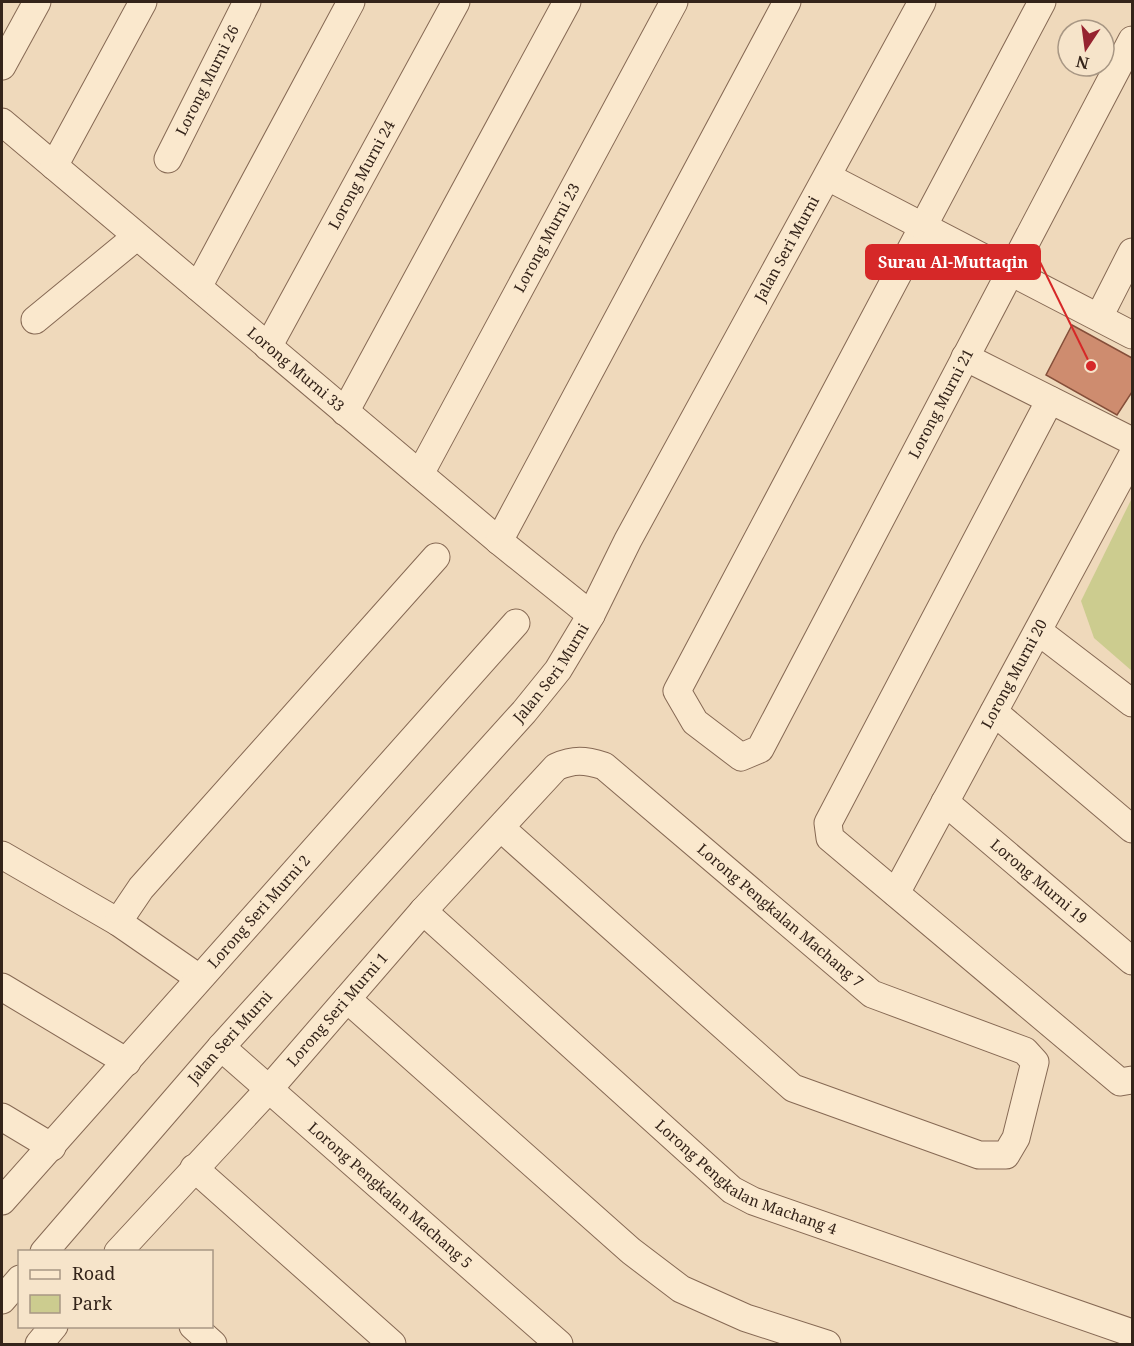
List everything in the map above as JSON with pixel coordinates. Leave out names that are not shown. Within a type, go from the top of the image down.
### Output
[{"type":"street","points":[[2,66],[37,2]]},
{"type":"street","points":[[54,166],[143,2]]},
{"type":"street","name":"Lorong Murni 26","points":[[168,159],[247,2]]},
{"type":"street","points":[[198,287],[351,2]]},
{"type":"street","name":"Lorong Murni 24","points":[[268,347],[456,2]]},
{"type":"street","points":[[345,412],[567,2]]},
{"type":"street","name":"Lorong Murni 23","points":[[420,474],[674,2]]},
{"type":"street","points":[[499,541],[786,2]]},
{"type":"street","name":"Jalan Seri Murni","points":[[45,1250],[221,1047],[524,712],[558,670],[591,615],[628,540],[922,2]]},
{"type":"street","points":[[925,226],[1042,2]]},
{"type":"street","name":"Lorong Murni 21","points":[[925,226],[677,691],[695,722],[741,757],[760,749],[1132,40]]},
{"type":"street","name":"Lorong Murni 33","points":[[5,133],[54,166],[499,541],[591,615]]},
{"type":"street","points":[[828,177],[1132,334]]},
{"type":"street","points":[[35,320],[136,237]]},
{"type":"street","points":[[1099,317],[1132,252]]},
{"type":"street","points":[[965,357],[1132,441]]},
{"type":"street","points":[[1050,400],[828,823],[830,838],[1120,1082],[1132,1080]]},
{"type":"street","name":"Lorong Murni 20","points":[[896,893],[1132,456]]},
{"type":"street","points":[[118,922],[141,888],[436,557]]},
{"type":"street","name":"Lorong Seri Murni 2","points":[[2,1201],[516,623]]},
{"type":"street","points":[[1038,631],[1132,704]]},
{"type":"street","points":[[994,712],[1132,829]]},
{"type":"street","name":"Lorong Pengkalan Machang 7","points":[[501,828],[793,1088],[979,1155],[1006,1155],[1016,1138],[1035,1062],[1024,1051],[873,994],[604,766],[587,760],[570,760],[556,767]]},
{"type":"street","name":"Lorong Seri Murni 1","points":[[119,1250],[269,1089],[423,911],[556,767]]},
{"type":"street","name":"Lorong Murni 19","points":[[945,802],[1132,961]]},
{"type":"street","points":[[2,855],[118,922],[199,978]]},
{"type":"street","name":"Lorong Pengkalan Machang 4","points":[[423,911],[732,1190],[753,1201],[1132,1333]]},
{"type":"street","points":[[2,987],[127,1062]]},
{"type":"street","points":[[347,999],[631,1251],[681,1289],[746,1318],[810,1342]]},
{"type":"street","name":"Lorong Pengkalan Machang 5","points":[[221,1047],[559,1344]]},
{"type":"street","points":[[2,1117],[52,1147]]},
{"type":"street","points":[[194,1168],[392,1344]]},
{"type":"street","points":[[2,1300],[18,1281]]},
{"type":"street","points":[[39,1344],[52,1328]]},
{"type":"street","points":[[195,1328],[213,1344]]},
{"type":"green space","points":[[1132,498],[1132,671],[1094,638],[1081,601]]},
{"type":"building","points":[[1072,325],[1132,358],[1132,392],[1117,415],[1046,375]]},
{"type":"place","name":"Surau Al-Muttaqin","points":[[1091,366]]}]
